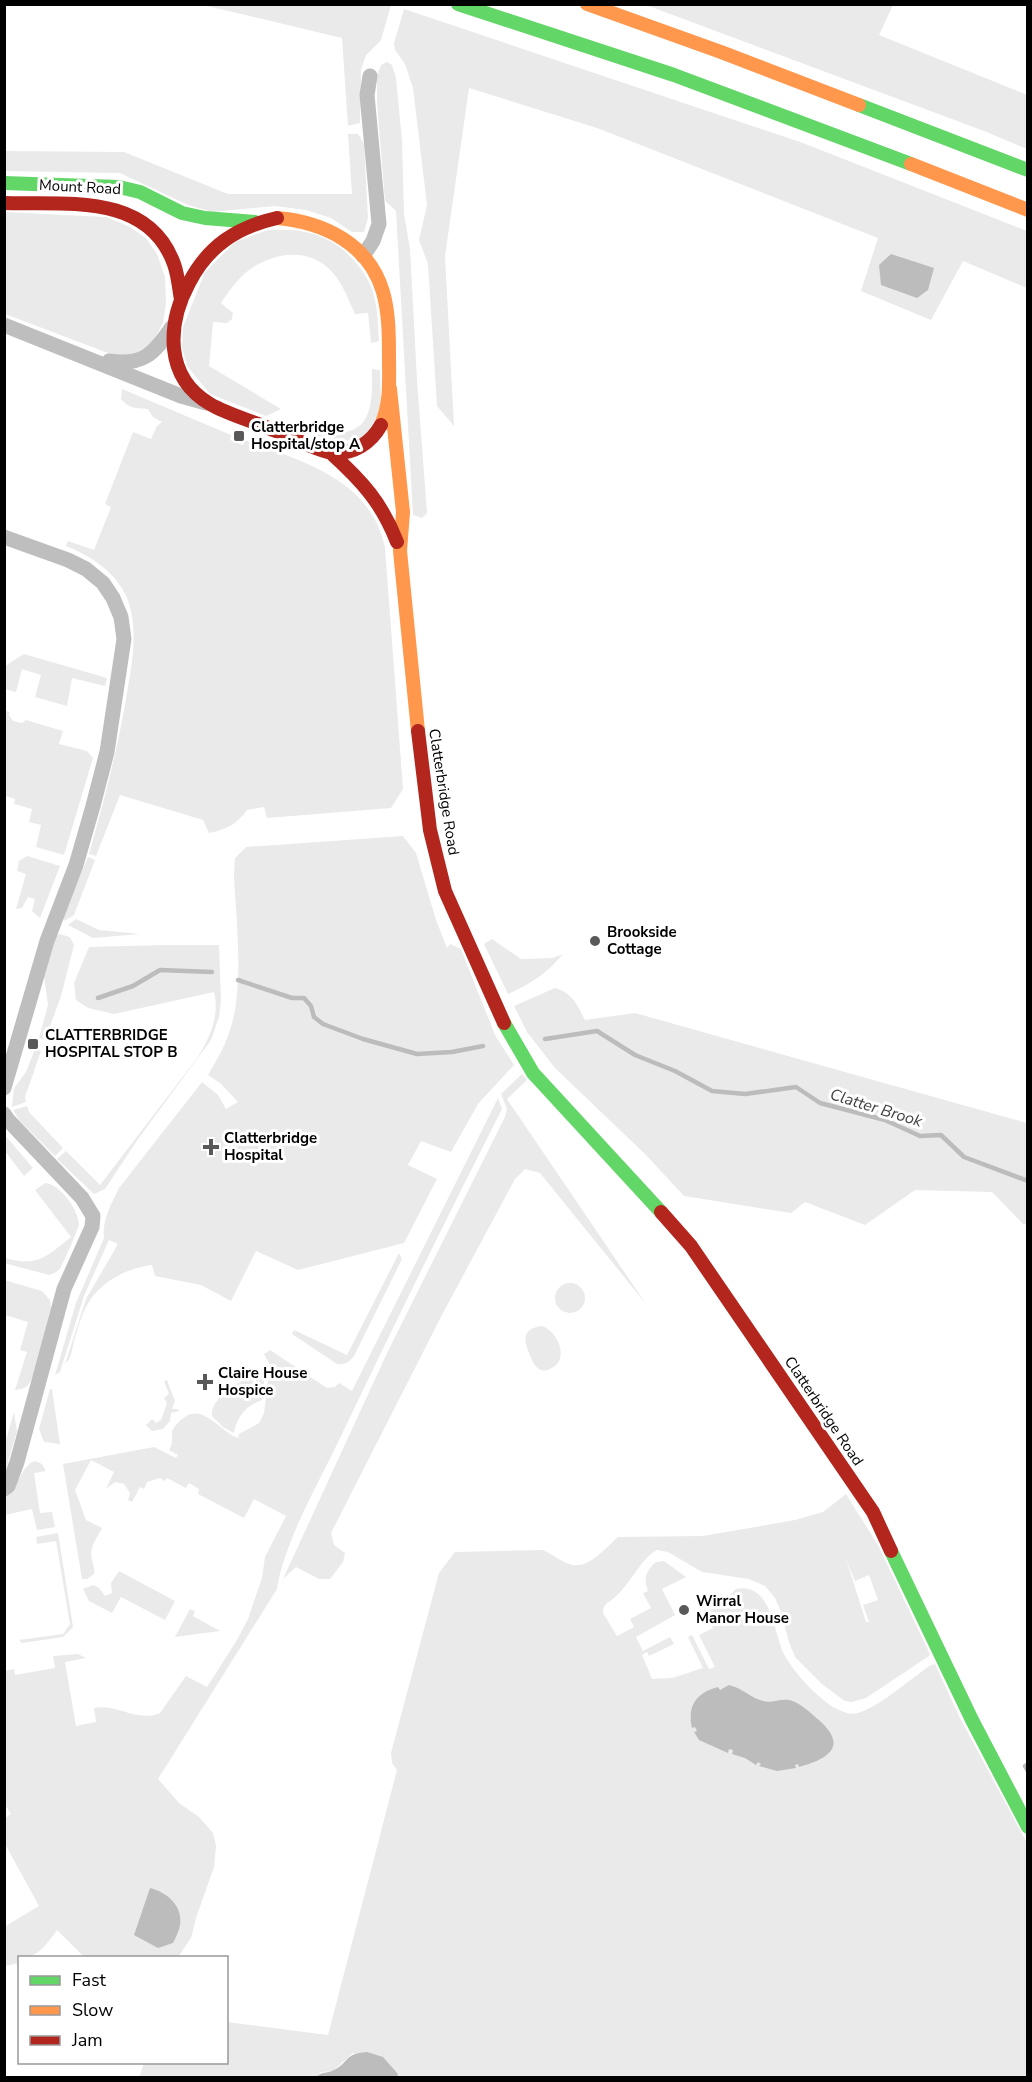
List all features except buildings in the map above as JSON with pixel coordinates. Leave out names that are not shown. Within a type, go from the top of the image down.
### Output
[{"type":"main road","points":[[458,4],[682,78],[1028,210]]},
{"type":"main road","points":[[587,4],[721,52],[1028,170]]},
{"type":"main road","name":"Mount Road","points":[[4,183],[119,187],[140,192],[182,213],[205,218],[257,222]]},
{"type":"main road","name":"Mount Road","points":[[4,203],[97,206],[142,220],[156,233],[175,266],[181,300]]},
{"type":"main road","points":[[277,218],[295,218],[315,223],[340,235],[369,262],[383,291],[389,335],[390,389],[387,412],[382,424],[375,436],[363,445],[349,451],[331,453],[210,404],[185,380],[175,359],[172,344],[175,323],[181,300],[191,278],[207,256],[224,239],[257,222],[277,218]]},
{"type":"main road","name":"Clatterbridge Road","points":[[390,389],[403,512],[400,551],[416,718],[430,830],[445,891],[505,1025],[533,1073],[691,1246],[873,1512],[972,1720],[1028,1827]]},
{"type":"main road","name":"Clatterbridge Road","points":[[331,453],[378,498],[392,524],[400,551]]},
{"type":"street","points":[[363,256],[373,241],[379,224],[368,95],[370,76]]},
{"type":"street","points":[[86,357],[126,363],[145,359],[160,346],[175,323]]},
{"type":"street","points":[[4,325],[181,396],[210,404]]},
{"type":"street","points":[[4,537],[68,560],[86,569],[103,583],[122,617],[124,639],[107,752],[93,807],[75,865],[47,941],[4,1088]]},
{"type":"street","points":[[4,1114],[82,1198],[93,1215],[92,1227],[64,1289],[17,1462],[8,1486],[4,1489]]},
{"type":"shaded area","points":[[203,5],[391,5],[381,40],[366,55],[361,70],[360,123],[348,126],[342,38]]},
{"type":"shaded area","points":[[646,5],[893,5],[879,35],[1027,95],[1027,149],[984,131]]},
{"type":"shaded area","points":[[404,9],[803,143],[1027,231],[1027,288],[963,261],[931,320],[861,291],[878,238],[597,128],[469,88],[445,256],[454,426],[437,406],[428,264],[419,240],[427,205],[413,88],[405,64],[395,50],[394,43]]},
{"type":"shaded area","points":[[387,62],[392,65],[396,78],[402,140],[404,214],[410,249],[427,513],[422,518],[413,515],[396,211],[385,201],[377,103],[377,76],[381,65]]},
{"type":"shaded area","points":[[348,134],[358,134],[364,144],[368,218],[364,232],[352,232],[331,218],[306,210],[275,206],[212,212],[188,205],[120,173],[5,171],[5,151],[124,152],[228,194],[352,194]]},
{"type":"shaded area","points":[[4,212],[106,217],[128,226],[146,238],[157,254],[165,277],[166,304],[163,323],[149,348],[137,354],[116,356],[5,314]]},
{"type":"shaded area","points":[[268,230],[296,230],[317,235],[340,247],[350,256],[372,288],[377,310],[379,341],[371,343],[368,313],[355,314],[340,282],[323,264],[312,258],[287,255],[262,262],[251,269],[238,280],[221,303],[233,313],[232,319],[227,323],[213,322],[209,366],[281,409],[266,416],[210,394],[187,366],[182,348],[183,327],[205,272],[235,242]]},
{"type":"shaded area","points":[[891,254],[934,268],[928,290],[917,298],[881,285],[879,265]]},
{"type":"shaded area","points":[[372,369],[380,370],[381,410],[364,437],[336,443],[304,430],[300,426],[301,419],[334,432],[345,432],[362,424],[370,407]]},
{"type":"shaded area","points":[[122,389],[231,435],[230,440],[243,445],[245,440],[289,456],[332,476],[350,489],[365,505],[377,524],[385,548],[403,789],[391,808],[267,818],[264,807],[247,810],[231,826],[209,833],[203,820],[120,795],[96,856],[89,854],[123,714],[134,634],[127,598],[116,580],[102,566],[66,546],[68,541],[94,550],[111,507],[105,504],[133,432],[151,439],[157,426],[162,422],[153,417],[148,409],[127,405],[121,399]]},
{"type":"shaded area","points":[[24,654],[107,678],[105,686],[72,678],[67,706],[35,697],[41,675],[22,669],[16,692],[5,689],[5,666]]},
{"type":"shaded area","points":[[5,711],[10,712],[9,715],[13,721],[22,723],[26,720],[63,731],[59,744],[87,751],[93,758],[64,855],[36,847],[41,825],[29,822],[32,809],[14,804],[15,799],[5,796]]},
{"type":"shaded area","points":[[403,836],[416,853],[447,948],[450,944],[461,949],[495,1035],[514,1065],[478,1104],[451,1152],[421,1141],[408,1165],[437,1179],[404,1243],[298,1270],[256,1251],[231,1301],[201,1285],[155,1276],[152,1265],[132,1269],[113,1278],[90,1300],[80,1321],[70,1358],[65,1364],[86,1299],[118,1244],[109,1240],[84,1296],[60,1372],[55,1375],[76,1303],[104,1238],[106,1218],[119,1188],[202,1082],[218,1095],[226,1109],[238,1102],[220,1083],[208,1075],[227,1039],[237,996],[235,858],[246,847]]},
{"type":"shaded area","points":[[27,856],[60,866],[40,918],[32,911],[35,899],[28,897],[22,908],[16,909],[26,874],[17,871],[19,861]]},
{"type":"shaded area","points":[[88,857],[95,860],[74,915],[64,921],[63,915]]},
{"type":"shaded area","points":[[76,919],[99,930],[140,934],[93,938],[68,925]]},
{"type":"shaded area","points":[[59,934],[70,937],[74,945],[61,996],[45,1040],[39,1038],[48,1005],[44,976],[55,937]]},
{"type":"shaded area","points":[[492,939],[521,959],[553,958],[563,954],[538,977],[508,994],[484,944]]},
{"type":"shaded area","points":[[219,945],[221,1001],[219,1017],[211,1040],[138,1139],[105,1189],[94,1194],[57,1159],[66,1151],[100,1185],[198,1057],[213,1026],[216,1001],[214,992],[114,1014],[88,1008],[76,1000],[74,983],[89,947]]},
{"type":"shaded area","points":[[555,988],[570,996],[585,1020],[635,1013],[1027,1123],[1027,1224],[1023,1224],[992,1192],[915,1190],[865,1225],[805,1202],[791,1213],[684,1196],[646,1155],[555,1068],[527,1032],[514,1006]]},
{"type":"shaded area","points":[[35,1049],[41,1051],[25,1097],[26,1102],[12,1107],[14,1088],[26,1072]]},
{"type":"shaded area","points":[[522,1074],[527,1080],[507,1099],[646,1304],[540,1173],[525,1169],[515,1179],[443,1313],[331,1533],[334,1545],[345,1553],[343,1562],[330,1579],[319,1579],[296,1567],[283,1579],[388,1351],[505,1117],[507,1109],[501,1094]]},
{"type":"shaded area","points":[[498,1098],[502,1109],[304,1510],[287,1551],[277,1589],[158,1779],[179,1803],[199,1817],[213,1833],[216,1846],[214,1867],[191,1938],[179,1956],[83,1956],[57,1930],[37,1953],[18,1956],[18,1963],[5,1966],[4,1927],[39,1906],[5,1844],[5,1818],[11,1814],[4,1803],[5,1671],[14,1669],[15,1675],[55,1668],[53,1656],[78,1654],[86,1658],[65,1662],[76,1726],[96,1722],[94,1708],[110,1708],[144,1716],[160,1713],[186,1676],[207,1687],[248,1619],[262,1578],[265,1557],[286,1516],[254,1499],[244,1518],[198,1494],[199,1489],[189,1483],[186,1488],[167,1478],[165,1481],[160,1478],[147,1482],[144,1489],[140,1487],[132,1502],[128,1500],[130,1493],[124,1484],[115,1482],[106,1489],[114,1472],[91,1460],[75,1490],[86,1520],[102,1528],[91,1551],[94,1574],[87,1579],[82,1579],[63,1464],[154,1447],[176,1458],[178,1455],[169,1450],[172,1443],[172,1431],[181,1420],[192,1414],[205,1416],[238,1438],[239,1434],[259,1423],[264,1413],[270,1365],[264,1354],[270,1350],[327,1388],[335,1387],[339,1383],[352,1391]]},
{"type":"shaded area","points":[[27,1106],[29,1112],[63,1148],[55,1156],[19,1120],[13,1110]]},
{"type":"shaded area","points":[[4,1134],[33,1168],[24,1176],[5,1151]]},
{"type":"shaded area","points":[[45,1183],[51,1184],[67,1198],[75,1211],[79,1224],[61,1267],[49,1275],[4,1263],[5,1258],[16,1261],[34,1261],[48,1255],[71,1237],[35,1190]]},
{"type":"shaded area","points":[[399,1253],[402,1259],[354,1356],[349,1361],[337,1364],[292,1334],[294,1330],[347,1355]]},
{"type":"shaded area","points":[[4,1280],[42,1291],[50,1300],[51,1308],[31,1379],[28,1385],[15,1390],[27,1352],[20,1350],[28,1322],[5,1315]]},
{"type":"shaded area","points":[[570,1283],[581,1287],[585,1298],[581,1309],[570,1313],[559,1309],[555,1298],[559,1287]]},
{"type":"shaded area","points":[[542,1326],[557,1339],[561,1352],[557,1364],[547,1370],[540,1369],[532,1361],[525,1339],[531,1329]]},
{"type":"shaded area","points":[[266,1367],[262,1400],[243,1412],[234,1433],[223,1427],[212,1416],[217,1401],[232,1388]]},
{"type":"shaded area","points":[[167,1380],[175,1401],[172,1409],[179,1411],[171,1413],[170,1421],[163,1429],[152,1431],[146,1425],[152,1419],[156,1423],[161,1420],[167,1403],[164,1398],[169,1394],[164,1381]]},
{"type":"shaded area","points":[[50,1389],[52,1389],[60,1444],[44,1442],[39,1429]]},
{"type":"shaded area","points":[[14,1412],[17,1431],[5,1472],[5,1443]]},
{"type":"shaded area","points":[[35,1461],[42,1464],[46,1471],[34,1473],[40,1513],[52,1512],[55,1527],[37,1530],[32,1509],[5,1515],[4,1499],[26,1467]]},
{"type":"shaded area","points":[[846,1494],[878,1545],[930,1654],[866,1698],[852,1702],[845,1701],[823,1685],[795,1657],[780,1609],[775,1598],[765,1586],[749,1579],[702,1572],[668,1552],[657,1550],[651,1554],[620,1593],[605,1606],[603,1613],[617,1636],[634,1627],[630,1619],[651,1608],[643,1593],[648,1591],[646,1579],[650,1568],[656,1562],[664,1561],[686,1577],[662,1589],[675,1615],[636,1637],[643,1651],[670,1637],[674,1644],[649,1656],[647,1652],[642,1655],[652,1679],[672,1678],[703,1668],[688,1637],[692,1635],[709,1669],[715,1667],[699,1635],[713,1628],[705,1612],[707,1609],[717,1608],[724,1604],[736,1589],[747,1589],[756,1593],[769,1610],[783,1652],[795,1671],[826,1702],[848,1713],[858,1713],[876,1704],[935,1664],[960,1718],[1027,1843],[1027,2077],[397,2078],[397,2074],[353,2053],[333,2071],[321,2072],[316,2077],[139,2078],[144,2064],[228,2064],[228,2022],[328,2035],[397,1770],[392,1763],[391,1753],[439,1573],[455,1552],[543,1550],[566,1563],[576,1565],[596,1557],[618,1537],[703,1536],[795,1520],[823,1512]],"holes":[[[846,1559],[855,1581],[869,1575],[878,1600],[863,1605],[869,1622],[866,1622]]]},
{"type":"shaded area","points":[[58,1533],[73,1627],[63,1637],[22,1643],[19,1640],[63,1634],[70,1624],[56,1541],[37,1544],[36,1537]]},
{"type":"shaded area","points":[[119,1571],[175,1601],[165,1620],[121,1597],[112,1613],[89,1601],[83,1589],[93,1585],[99,1588],[105,1596],[112,1593],[111,1583]]},
{"type":"shaded area","points":[[190,1609],[195,1611],[193,1616],[220,1631],[175,1637]]},
{"type":"shaded area","points":[[729,1685],[763,1701],[791,1700],[802,1706],[829,1731],[833,1739],[830,1752],[825,1757],[809,1764],[799,1767],[798,1764],[795,1765],[796,1768],[777,1771],[759,1766],[761,1764],[758,1762],[756,1765],[732,1754],[733,1750],[729,1749],[728,1753],[699,1740],[694,1732],[697,1731],[695,1727],[692,1728],[692,1707],[704,1693],[718,1687],[720,1690]]},
{"type":"shaded area","points":[[150,1888],[162,1893],[172,1901],[179,1911],[180,1918],[179,1930],[173,1943],[158,1948],[134,1935]]},
{"type":"shaded area","points":[[367,2052],[383,2057],[398,2074],[397,2077],[316,2077],[334,2070],[350,2056]]},
{"type":"waterway","points":[[98,998],[133,986],[160,970],[212,972]]},
{"type":"waterway","points":[[238,980],[292,998],[304,998],[311,1006],[314,1017],[323,1024],[363,1039],[417,1054],[452,1052],[483,1046]]},
{"type":"waterway","name":"Clatter Brook","points":[[545,1039],[597,1031],[635,1055],[675,1071],[712,1091],[745,1094],[796,1087],[820,1103],[885,1120],[920,1136],[941,1135],[964,1157],[1028,1181]]},
{"type":"waterway","points":[[1028,1764],[1025,1766],[1028,1771]]},
{"type":"traffic: fast","points":[[458,4],[674,75],[911,164]]},
{"type":"traffic: fast","points":[[859,105],[1028,170]]},
{"type":"traffic: fast","points":[[4,183],[119,187],[140,192],[182,213],[205,218],[255,222]]},
{"type":"traffic: fast","points":[[504,1023],[533,1073],[661,1212]]},
{"type":"traffic: fast","points":[[891,1551],[972,1720],[1028,1827]]},
{"type":"traffic: slow","points":[[587,4],[859,105]]},
{"type":"traffic: slow","points":[[911,164],[1028,210]]},
{"type":"traffic: slow","points":[[277,218],[311,224],[342,239],[356,249],[376,275],[385,300],[389,333],[389,391],[381,425]]},
{"type":"traffic: slow","points":[[390,389],[403,512],[400,551],[418,731]]},
{"type":"traffic: jam","points":[[4,203],[78,204],[102,207],[125,214],[145,224],[162,241],[174,264],[181,300]]},
{"type":"traffic: jam","points":[[277,218],[249,227],[225,240],[205,258],[189,283],[177,315],[174,332],[177,365],[184,379],[195,393],[217,408],[327,452],[341,453],[355,449],[367,442],[381,425]]},
{"type":"traffic: jam","points":[[331,453],[370,493],[385,516],[397,542]]},
{"type":"traffic: jam","points":[[418,731],[430,830],[445,891],[504,1023]]},
{"type":"traffic: jam","points":[[661,1212],[691,1246],[873,1512],[891,1551]]},
{"type":"place","name":"Clatterbridge Hospital/stop A","points":[[239,436]]},
{"type":"place","name":"Brookside Cottage","points":[[595,941]]},
{"type":"place","name":"CLATTERBRIDGE HOSPITAL STOP B","points":[[33,1044]]},
{"type":"place","name":"Clatterbridge Hospital","points":[[211,1147]]},
{"type":"place","name":"Claire House Hospice","points":[[205,1382]]},
{"type":"place","name":"Wirral Manor House","points":[[684,1610]]}]
